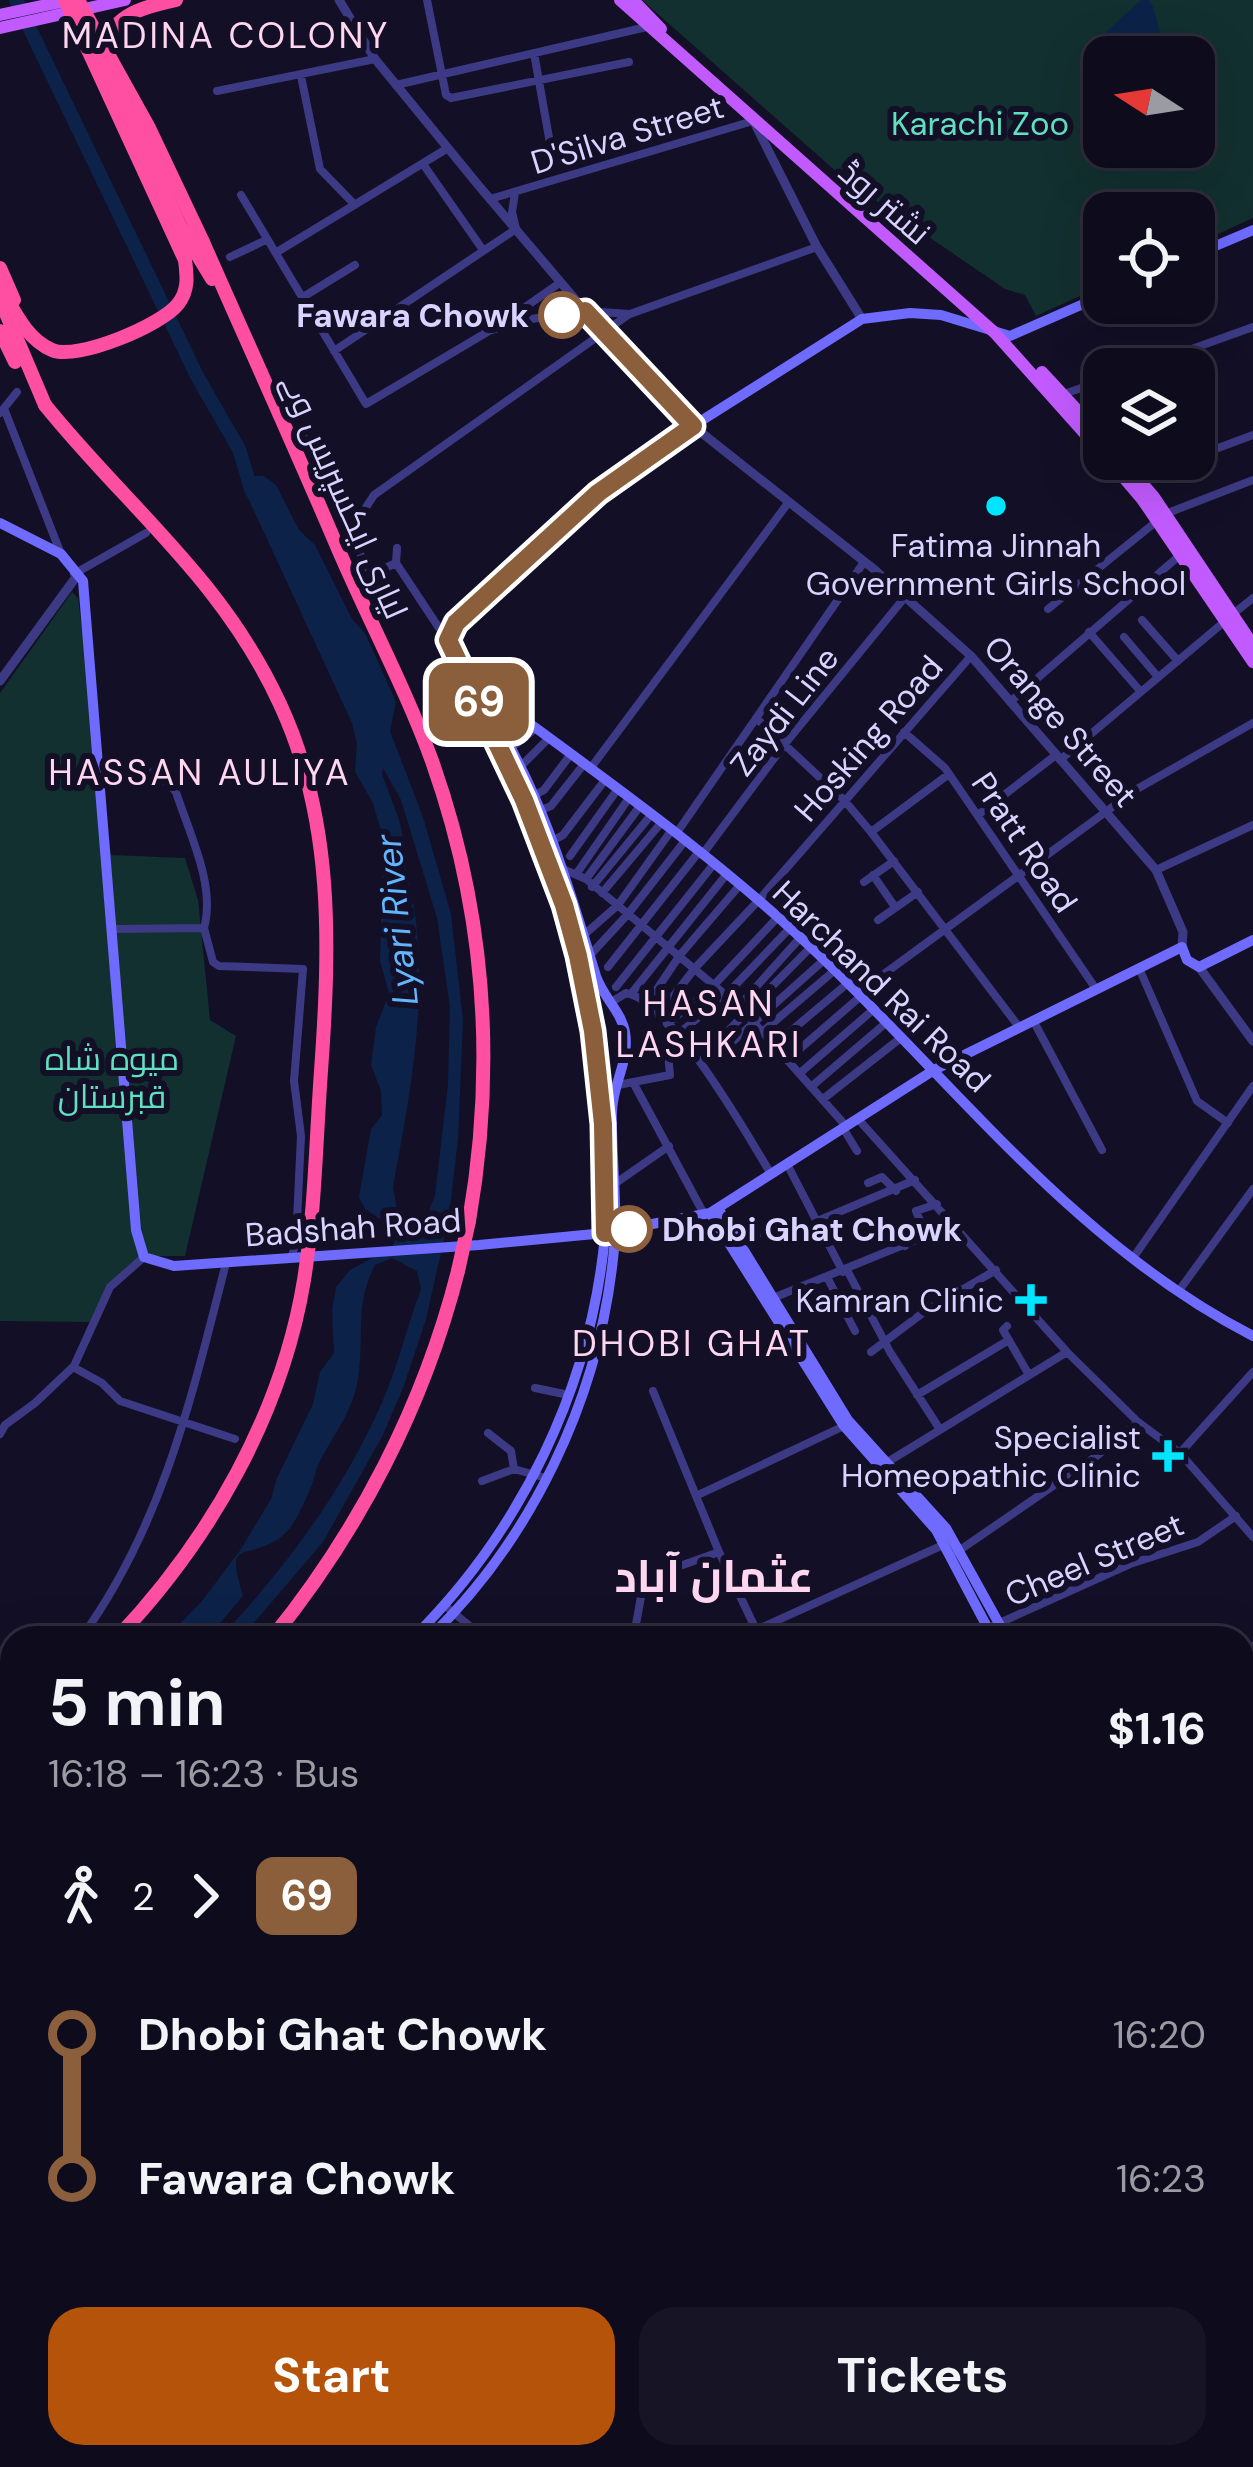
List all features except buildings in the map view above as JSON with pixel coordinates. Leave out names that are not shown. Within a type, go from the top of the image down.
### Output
[{"type":"highway","points":[[176,0],[139,9],[116,23],[104,57],[194,251],[235,314]]},
{"type":"highway","points":[[65,4],[185,260],[187,288],[171,312]]},
{"type":"highway","name":"لیاری ایکسپریس وے","points":[[65,4],[149,128],[402,688],[455,838],[476,942],[483,1021],[482,1123],[458,1271],[427,1370],[383,1469],[343,1539],[281,1626]]},
{"type":"highway","points":[[0,287],[28,333],[50,350],[76,354],[183,303],[191,290],[194,251]]},
{"type":"highway","points":[[0,268],[28,333]]},
{"type":"highway","points":[[0,299],[45,404],[76,444],[175,545],[239,630],[281,704],[310,789],[327,896],[329,952],[309,1231],[291,1337],[250,1447],[215,1511],[178,1567],[127,1626]]},
{"type":"highway","points":[[0,331],[28,391],[45,404]]},
{"type":"main road","points":[[0,15],[125,0]]},
{"type":"main road","name":"نشتر روڈ","points":[[620,0],[1002,335],[1083,415]]},
{"type":"main road","name":"نشتر روڈ","points":[[633,0],[652,26],[753,121],[1002,335],[1083,430]]},
{"type":"main road","points":[[0,28],[65,4]]},
{"type":"main road","points":[[1215,246],[1253,230]]},
{"type":"main road","points":[[437,1626],[506,1546],[540,1476],[570,1395],[610,1232],[593,1031],[578,956],[539,837],[479,711],[469,678],[448,648],[449,633],[598,493],[693,426],[862,320],[910,313],[940,315],[1002,335],[1083,303]]},
{"type":"main road","name":"نشتر روڈ","points":[[1127,480],[1161,518],[1253,662]]},
{"type":"main road","name":"نشتر روڈ","points":[[1139,480],[1180,555],[1253,645]]},
{"type":"main road","points":[[0,523],[61,554],[82,581],[136,1229],[144,1258]]},
{"type":"main road","name":"Harchand Rai Road","points":[[469,678],[669,829],[789,928],[860,994],[1036,1180],[1202,1310],[1253,1336]]},
{"type":"main road","points":[[481,706],[486,706],[523,764],[554,840],[580,877],[585,934],[596,975],[624,1027],[626,1040],[612,1106],[609,1287],[588,1382],[567,1437],[540,1476]]},
{"type":"main road","points":[[1199,967],[1253,940]]},
{"type":"main road","name":"Badshah Road","points":[[144,1258],[174,1266],[453,1245],[610,1232],[711,1212],[934,1070],[1182,947]]},
{"type":"main road","name":"Orange Street","points":[[1182,947],[1187,960],[1199,967]]},
{"type":"main road","points":[[711,1212],[738,1241],[847,1424]]},
{"type":"main road","points":[[711,1212],[847,1424],[951,1550],[991,1626]]},
{"type":"main road","points":[[428,1626],[449,1609]]},
{"type":"street","name":"Orange Street","points":[[338,0],[375,59],[490,199],[585,311],[693,426],[864,562],[971,656],[1156,870],[1183,932],[1182,947]]},
{"type":"street","points":[[427,0],[446,95],[451,98],[629,62]]},
{"type":"street","points":[[396,85],[652,26]]},
{"type":"street","points":[[534,53],[551,148]]},
{"type":"street","points":[[217,91],[375,59]]},
{"type":"street","points":[[301,76],[320,169],[355,205]]},
{"type":"street","points":[[753,121],[817,247],[862,320]]},
{"type":"street","name":"D'Silva Street","points":[[490,199],[753,121]]},
{"type":"street","points":[[277,252],[448,148]]},
{"type":"street","points":[[423,164],[483,250]]},
{"type":"street","points":[[334,351],[516,229],[515,194]]},
{"type":"street","points":[[241,195],[364,404],[489,331],[561,282]]},
{"type":"street","points":[[230,257],[266,240]]},
{"type":"street","points":[[345,525],[361,515],[374,495],[629,314],[817,247]]},
{"type":"street","points":[[303,297],[355,265]]},
{"type":"street","points":[[489,331],[585,311],[629,314]]},
{"type":"street","points":[[1194,348],[1253,327]]},
{"type":"street","points":[[1064,394],[1083,387]]},
{"type":"street","points":[[16,392],[3,412],[61,554]]},
{"type":"street","points":[[1215,449],[1253,435]]},
{"type":"street","points":[[304,436],[387,610]]},
{"type":"street","points":[[1048,610],[1161,518],[1253,480]]},
{"type":"street","points":[[541,810],[551,806],[587,766],[788,503]]},
{"type":"street","points":[[0,681],[75,575],[146,533]]},
{"type":"street","points":[[397,548],[396,563],[439,628],[449,633]]},
{"type":"street","points":[[1010,702],[1180,555]]},
{"type":"street","points":[[585,934],[618,905],[864,562]]},
{"type":"street","points":[[368,576],[396,563]]},
{"type":"street","name":"Zaydi Line","points":[[608,967],[905,596]]},
{"type":"street","points":[[977,815],[1142,692],[1253,598]]},
{"type":"street","points":[[1142,620],[1178,661]]},
{"type":"street","points":[[1089,632],[1142,692]]},
{"type":"street","points":[[1124,637],[1158,677]]},
{"type":"street","name":"Hosking Road","points":[[659,1015],[695,968],[971,656]]},
{"type":"street","points":[[756,718],[844,800],[1019,1028]]},
{"type":"street","points":[[787,1060],[860,994],[942,930],[1105,812],[1253,723]]},
{"type":"street","points":[[512,747],[536,728]]},
{"type":"street","name":"Pratt Road","points":[[904,732],[949,774],[1096,989]]},
{"type":"street","points":[[523,764],[549,738]]},
{"type":"street","points":[[535,795],[571,754]]},
{"type":"street","points":[[98,766],[128,764],[168,782],[176,791],[204,881],[208,910],[204,928],[213,962],[219,967],[297,967],[305,974],[295,1081],[301,1136],[292,1256]]},
{"type":"street","points":[[871,832],[949,774]]},
{"type":"street","points":[[554,840],[563,836],[605,780]]},
{"type":"street","points":[[570,856],[617,790]]},
{"type":"street","points":[[580,877],[634,802]]},
{"type":"street","points":[[1156,870],[1253,826]]},
{"type":"street","points":[[580,877],[669,829]]},
{"type":"street","points":[[602,893],[669,829]]},
{"type":"street","points":[[592,953],[628,914],[669,829]]},
{"type":"street","points":[[893,861],[869,878],[896,908]]},
{"type":"street","points":[[616,986],[713,865]]},
{"type":"street","points":[[631,994],[726,875]]},
{"type":"street","points":[[580,877],[742,1010],[823,1099],[857,1151]]},
{"type":"street","points":[[647,1004],[680,955],[739,886]]},
{"type":"street","points":[[878,920],[918,892]]},
{"type":"street","points":[[668,1024],[714,985],[777,918]]},
{"type":"street","points":[[112,929],[204,928]]},
{"type":"street","points":[[618,1085],[670,1075],[667,1043],[725,996],[789,928]]},
{"type":"street","points":[[805,943],[742,1010],[728,1039],[824,960]]},
{"type":"street","points":[[1139,967],[1197,1101],[1228,1123]]},
{"type":"street","name":"Orange Street","points":[[1199,967],[1253,1041]]},
{"type":"street","points":[[761,1033],[835,970]]},
{"type":"street","points":[[773,1046],[848,983]]},
{"type":"street","points":[[610,1003],[621,994],[631,994],[668,1024],[720,1090],[771,1174]]},
{"type":"street","points":[[800,1073],[874,1009]]},
{"type":"street","points":[[1033,1020],[1102,1150]]},
{"type":"street","points":[[812,1086],[887,1022]]},
{"type":"street","points":[[823,1099],[902,1037]]},
{"type":"street","points":[[634,1084],[711,1212]]},
{"type":"street","points":[[1133,1258],[1253,1086]]},
{"type":"street","points":[[858,1118],[1067,1352],[1138,1422],[1180,1453],[1253,1537]]},
{"type":"street","points":[[613,1185],[668,1146]]},
{"type":"street","points":[[787,1164],[815,1222],[939,1428]]},
{"type":"street","points":[[868,1183],[882,1177],[896,1190]]},
{"type":"street","points":[[815,1222],[914,1180]]},
{"type":"street","points":[[1178,1292],[1253,1190]]},
{"type":"street","points":[[927,1237],[916,1211],[937,1204]]},
{"type":"street","points":[[773,1298],[956,1224]]},
{"type":"street","points":[[897,1226],[905,1246]]},
{"type":"street","points":[[738,1241],[762,1232]]},
{"type":"street","points":[[0,1434],[73,1367],[110,1287],[144,1258]]},
{"type":"street","points":[[89,1626],[131,1562],[166,1483],[226,1263]]},
{"type":"street","points":[[871,1352],[906,1324],[996,1270]]},
{"type":"street","points":[[826,1277],[855,1331]]},
{"type":"street","points":[[960,1289],[975,1314]]},
{"type":"street","points":[[1007,1326],[1003,1330],[1029,1375]]},
{"type":"street","points":[[917,1395],[1009,1340]]},
{"type":"street","points":[[883,1464],[1067,1352]]},
{"type":"street","points":[[73,1367],[120,1401],[235,1439]]},
{"type":"street","points":[[1180,1453],[1253,1372]]},
{"type":"street","points":[[535,1388],[570,1395]]},
{"type":"street","points":[[653,1391],[754,1626]]},
{"type":"street","points":[[776,1626],[951,1550],[1098,1455],[1138,1422]]},
{"type":"street","points":[[698,1495],[847,1424]]},
{"type":"street","points":[[488,1433],[511,1451],[514,1469]]},
{"type":"street","points":[[482,1481],[514,1469],[540,1476]]},
{"type":"street","name":"Cheel Street","points":[[1004,1626],[1130,1564],[1198,1542],[1236,1516]]},
{"type":"street","points":[[636,1626],[644,1586],[652,1576],[719,1552]]},
{"type":"street","points":[[449,1609],[470,1626]]},
{"type":"green space","name":"Karachi Zoo","points":[[642,0],[1253,0],[1253,218],[1215,235],[1215,192],[1083,192],[1083,295],[1036,316],[1025,295],[1005,289],[847,181]]},
{"type":"green space","name":"میوہ شاہ قبرستان","points":[[72,592],[78,598],[111,855],[185,858],[198,900],[210,1020],[236,1036],[185,1256],[147,1252],[109,1284],[90,1322],[0,1321],[0,693]]},
{"type":"water","points":[[1141,0],[1149,0],[1161,36],[1102,36]]},
{"type":"water","points":[[248,476],[264,476],[276,485],[299,530],[315,545],[352,619],[365,633],[396,702],[390,731],[423,817],[451,914],[463,1020],[458,1139],[449,1217],[426,1319],[403,1388],[383,1435],[323,1542],[251,1626],[231,1626],[324,1507],[381,1404],[421,1289],[417,1271],[392,1258],[375,1265],[368,1280],[354,1394],[296,1520],[277,1540],[237,1558],[243,1596],[221,1622],[178,1626],[241,1549],[271,1499],[313,1404],[320,1372],[334,1353],[336,1287],[350,1270],[393,1247],[396,1236],[391,1226],[365,1209],[359,1197],[371,1129],[382,1115],[381,1091],[371,1065],[376,1027],[389,993],[380,961],[383,838],[373,803],[355,772],[357,744],[352,723],[243,487]],"holes":[[[383,768],[401,800],[437,918],[450,1008],[448,1084],[435,1195],[428,1214],[411,1227],[397,1210],[393,1187],[413,1065],[418,945],[401,827]]]},
{"type":"waterway","name":"Lyari River","points":[[16,0],[198,378],[239,449],[252,492]]},
{"type":"bus line","name":"69","points":[[562,315],[585,311],[693,426],[598,493],[456,623],[449,633],[448,648],[469,678],[479,711],[524,800],[564,905],[593,1031],[603,1124],[605,1233],[629,1229]]},
{"type":"place","name":"Fawara Chowk","points":[[562,315]]},
{"type":"place","name":"Fatima Jinnah Government Girls School","points":[[996,506]]},
{"type":"place","name":"Dhobi Ghat Chowk","points":[[629,1229]]},
{"type":"place","name":"Kamran Clinic","points":[[1031,1300]]},
{"type":"place","name":"Specialist Homeopathic Clinic","points":[[1168,1456]]},
{"type":"district","name":"MADINA COLONY","points":[[226,35]]},
{"type":"district","name":"HASSAN AULIYA","points":[[200,772]]},
{"type":"district","name":"HASAN LASHKARI","points":[[709,1024]]},
{"type":"district","name":"DHOBI GHAT","points":[[692,1343]]},
{"type":"district","name":"عثمان آباد","points":[[714,1576]]}]
